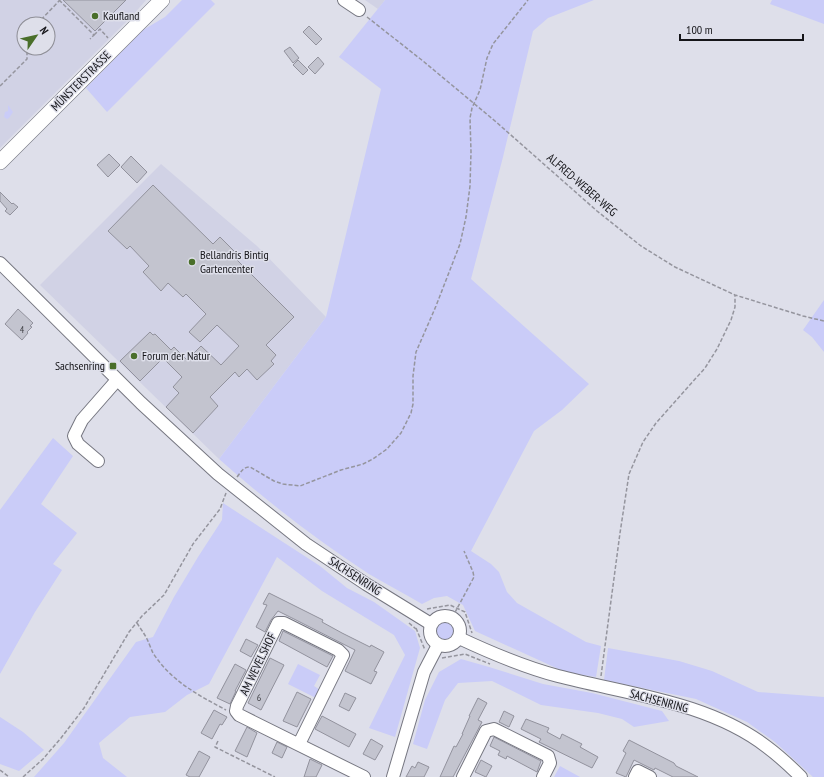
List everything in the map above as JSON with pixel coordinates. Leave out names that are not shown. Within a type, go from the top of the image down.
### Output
[{"type":"main road","name":"MÜNSTERSTRASSE","points":[[0,162],[162,0]]},
{"type":"street","points":[[344,0],[359,10]]},
{"type":"street","name":"SACHSENRING","points":[[0,263],[117,380],[230,484],[306,544],[366,584],[426,621]]},
{"type":"street","points":[[98,461],[78,444],[74,436],[82,420],[117,380]]},
{"type":"street","points":[[393,777],[422,678],[435,650],[442,646],[450,646],[456,642],[464,641],[455,613],[426,621],[435,650]]},
{"type":"street","name":"AM WEVELSHOF","points":[[299,744],[343,655],[338,650],[284,623],[278,623],[236,706],[238,715],[364,777]]},
{"type":"street","name":"SACHSENRING","points":[[464,641],[497,656],[536,670],[667,702],[715,718],[737,728],[766,746],[801,777]]},
{"type":"street","points":[[463,777],[486,732],[494,729],[548,756],[550,763],[544,777]]},
{"type":"street","points":[[635,777],[638,771],[650,777]]},
{"type":"path","points":[[45,16],[60,0],[94,35]]},
{"type":"path","points":[[23,777],[43,759],[72,725],[84,708],[129,632],[164,595],[193,544],[220,510],[230,484],[243,469],[250,467],[274,481],[300,486],[341,470],[363,464],[373,459],[387,449],[401,433],[411,413],[416,352],[460,244],[466,217],[470,186],[470,118],[473,104],[480,90],[487,58],[493,44],[528,0]]},
{"type":"path","name":"ALFRED-WEBER-WEG","points":[[359,10],[423,61],[540,160],[597,212],[641,246],[675,267],[735,295],[824,321]]},
{"type":"path","points":[[90,39],[100,29],[116,46]]},
{"type":"path","points":[[0,86],[27,58],[27,56]]},
{"type":"path","points":[[600,686],[629,474],[643,442],[656,423],[705,368],[717,349],[731,320],[735,307],[735,295]]},
{"type":"path","points":[[455,613],[474,577],[464,551]]},
{"type":"path","points":[[450,605],[455,613],[465,612],[473,635],[464,641],[464,654],[440,658],[435,650],[423,649],[416,629],[426,621],[427,609],[450,605]]},
{"type":"path","points":[[137,623],[153,652],[164,667],[175,678],[198,696],[226,710]]},
{"type":"path","points":[[218,742],[215,747],[275,777]]},
{"type":"path","points":[[0,770],[9,777]]},
{"type":"shaded area","points":[[0,0],[146,0],[133,15],[0,148]]},
{"type":"shaded area","points":[[182,0],[211,0],[215,4],[107,112],[86,88],[143,30],[165,17]]},
{"type":"shaded area","points":[[365,0],[385,0],[378,9]]},
{"type":"shaded area","points":[[385,0],[594,0],[548,18],[533,31],[503,157],[471,279],[589,384],[562,410],[534,431],[471,551],[491,564],[499,572],[507,592],[517,603],[586,642],[601,646],[596,677],[565,672],[475,631],[463,605],[447,596],[434,598],[422,604],[375,578],[292,519],[219,459],[326,317],[381,89],[339,57]]},
{"type":"shaded area","points":[[772,0],[824,0],[824,24],[770,4]]},
{"type":"shaded area","points":[[8,105],[13,112],[7,119],[4,117],[5,112],[8,111]]},
{"type":"shaded area","points":[[161,164],[257,246],[326,317],[219,459],[40,285]]},
{"type":"shaded area","points":[[824,300],[824,352],[812,337],[803,330]]},
{"type":"shaded area","points":[[53,438],[73,456],[41,504],[77,533],[53,564],[62,570],[35,612],[0,674],[0,510]]},
{"type":"shaded area","points":[[223,503],[320,566],[347,588],[374,602],[415,631],[420,648],[395,737],[369,728],[405,655],[394,635],[322,591],[277,557],[209,684],[187,695],[165,712],[130,717],[99,743],[103,758],[127,777],[34,777],[64,743],[136,642],[153,637],[174,597],[222,520]]},
{"type":"shaded area","points":[[445,621],[452,624],[455,631],[452,638],[445,641],[438,638],[435,631],[438,624]]},
{"type":"shaded area","points":[[608,648],[679,661],[712,671],[758,692],[824,697],[824,777],[813,777],[775,742],[747,722],[696,699],[604,680]]},
{"type":"shaded area","points":[[461,659],[543,684],[592,693],[662,711],[669,721],[634,727],[622,719],[598,713],[541,705],[492,681],[458,683],[445,700],[427,749],[413,744],[425,700],[439,672]]},
{"type":"shaded area","points":[[298,664],[320,675],[314,686],[320,690],[316,698],[288,684]]},
{"type":"shaded area","points":[[0,717],[23,732],[44,750],[19,771],[0,764]]},
{"type":"shaded area","points":[[560,766],[580,777],[554,777]]},
{"type":"building","name":"Kaufland","points":[[63,0],[126,0],[95,31]]},
{"type":"building","points":[[309,26],[322,39],[316,45],[303,32]]},
{"type":"building","points":[[290,47],[299,58],[293,63],[284,51]]},
{"type":"building","points":[[318,57],[324,64],[315,74],[308,67]]},
{"type":"building","points":[[298,60],[308,70],[303,75],[293,65]]},
{"type":"building","points":[[109,154],[120,165],[108,177],[97,165]]},
{"type":"building","points":[[131,156],[147,172],[137,183],[121,167]]},
{"type":"building","name":"Bellandris Bintig Gartencenter","points":[[153,185],[213,244],[220,237],[238,255],[235,258],[294,317],[266,345],[276,355],[271,361],[274,364],[257,380],[247,369],[239,377],[235,372],[210,397],[218,406],[193,433],[166,407],[179,393],[173,387],[182,377],[163,358],[140,381],[120,361],[150,332],[153,335],[155,334],[171,350],[174,347],[187,360],[201,346],[221,365],[239,346],[217,325],[200,342],[189,332],[206,314],[186,294],[183,297],[168,283],[161,291],[143,272],[149,266],[130,246],[127,249],[108,231]]},
{"type":"building","points":[[0,192],[12,204],[13,203],[18,207],[10,215],[5,211],[7,209],[0,201]]},
{"type":"building","points":[[18,309],[33,323],[30,326],[32,327],[22,340],[5,324]]},
{"type":"building","points":[[269,593],[323,620],[322,622],[342,633],[370,647],[371,645],[384,652],[374,671],[377,672],[371,684],[345,671],[355,650],[278,611],[271,620],[265,632],[256,627],[267,605],[263,604]]},
{"type":"building","points":[[283,631],[333,656],[327,667],[279,641]]},
{"type":"building","points":[[246,639],[258,645],[251,657],[240,651]]},
{"type":"building","points":[[270,658],[284,665],[261,710],[248,703]]},
{"type":"building","points":[[235,664],[246,670],[230,704],[217,698]]},
{"type":"building","points":[[297,692],[311,699],[297,727],[283,721]]},
{"type":"building","points":[[345,693],[356,698],[349,711],[339,706]]},
{"type":"building","points":[[478,698],[487,703],[478,720],[482,722],[453,777],[440,777],[454,746],[456,747],[463,734],[469,716]]},
{"type":"building","points":[[214,710],[227,717],[222,725],[220,724],[212,739],[201,733]]},
{"type":"building","points":[[504,711],[514,716],[509,727],[499,722]]},
{"type":"building","points":[[322,716],[356,734],[349,747],[315,729]]},
{"type":"building","points":[[526,719],[549,728],[547,732],[560,739],[562,734],[582,744],[580,747],[598,757],[592,768],[539,742],[541,739],[521,729]]},
{"type":"building","points":[[247,727],[257,733],[247,757],[235,751]]},
{"type":"building","points":[[494,737],[541,761],[537,772],[507,756],[506,759],[498,755],[500,751],[490,746]]},
{"type":"building","points":[[371,739],[383,746],[375,760],[363,754]]},
{"type":"building","points":[[629,740],[698,777],[673,777],[634,760],[626,777],[616,773],[626,753],[623,751]]},
{"type":"building","points":[[277,742],[287,747],[282,758],[272,753]]},
{"type":"building","points":[[199,751],[210,757],[199,777],[190,777],[186,775]]},
{"type":"building","points":[[310,759],[322,765],[316,777],[304,777]]},
{"type":"building","points":[[481,760],[492,766],[486,777],[475,772]]},
{"type":"building","points":[[418,762],[429,767],[424,777],[406,777],[412,766],[415,768]]},
{"type":"place","name":"Kaufland","points":[[95,16]]},
{"type":"place","name":"Bellandris Bintig Gartencenter","points":[[192,262]]},
{"type":"place","name":"Forum der Natur","points":[[134,356]]},
{"type":"place","name":"Sachsenring","points":[[113,366]]}]
